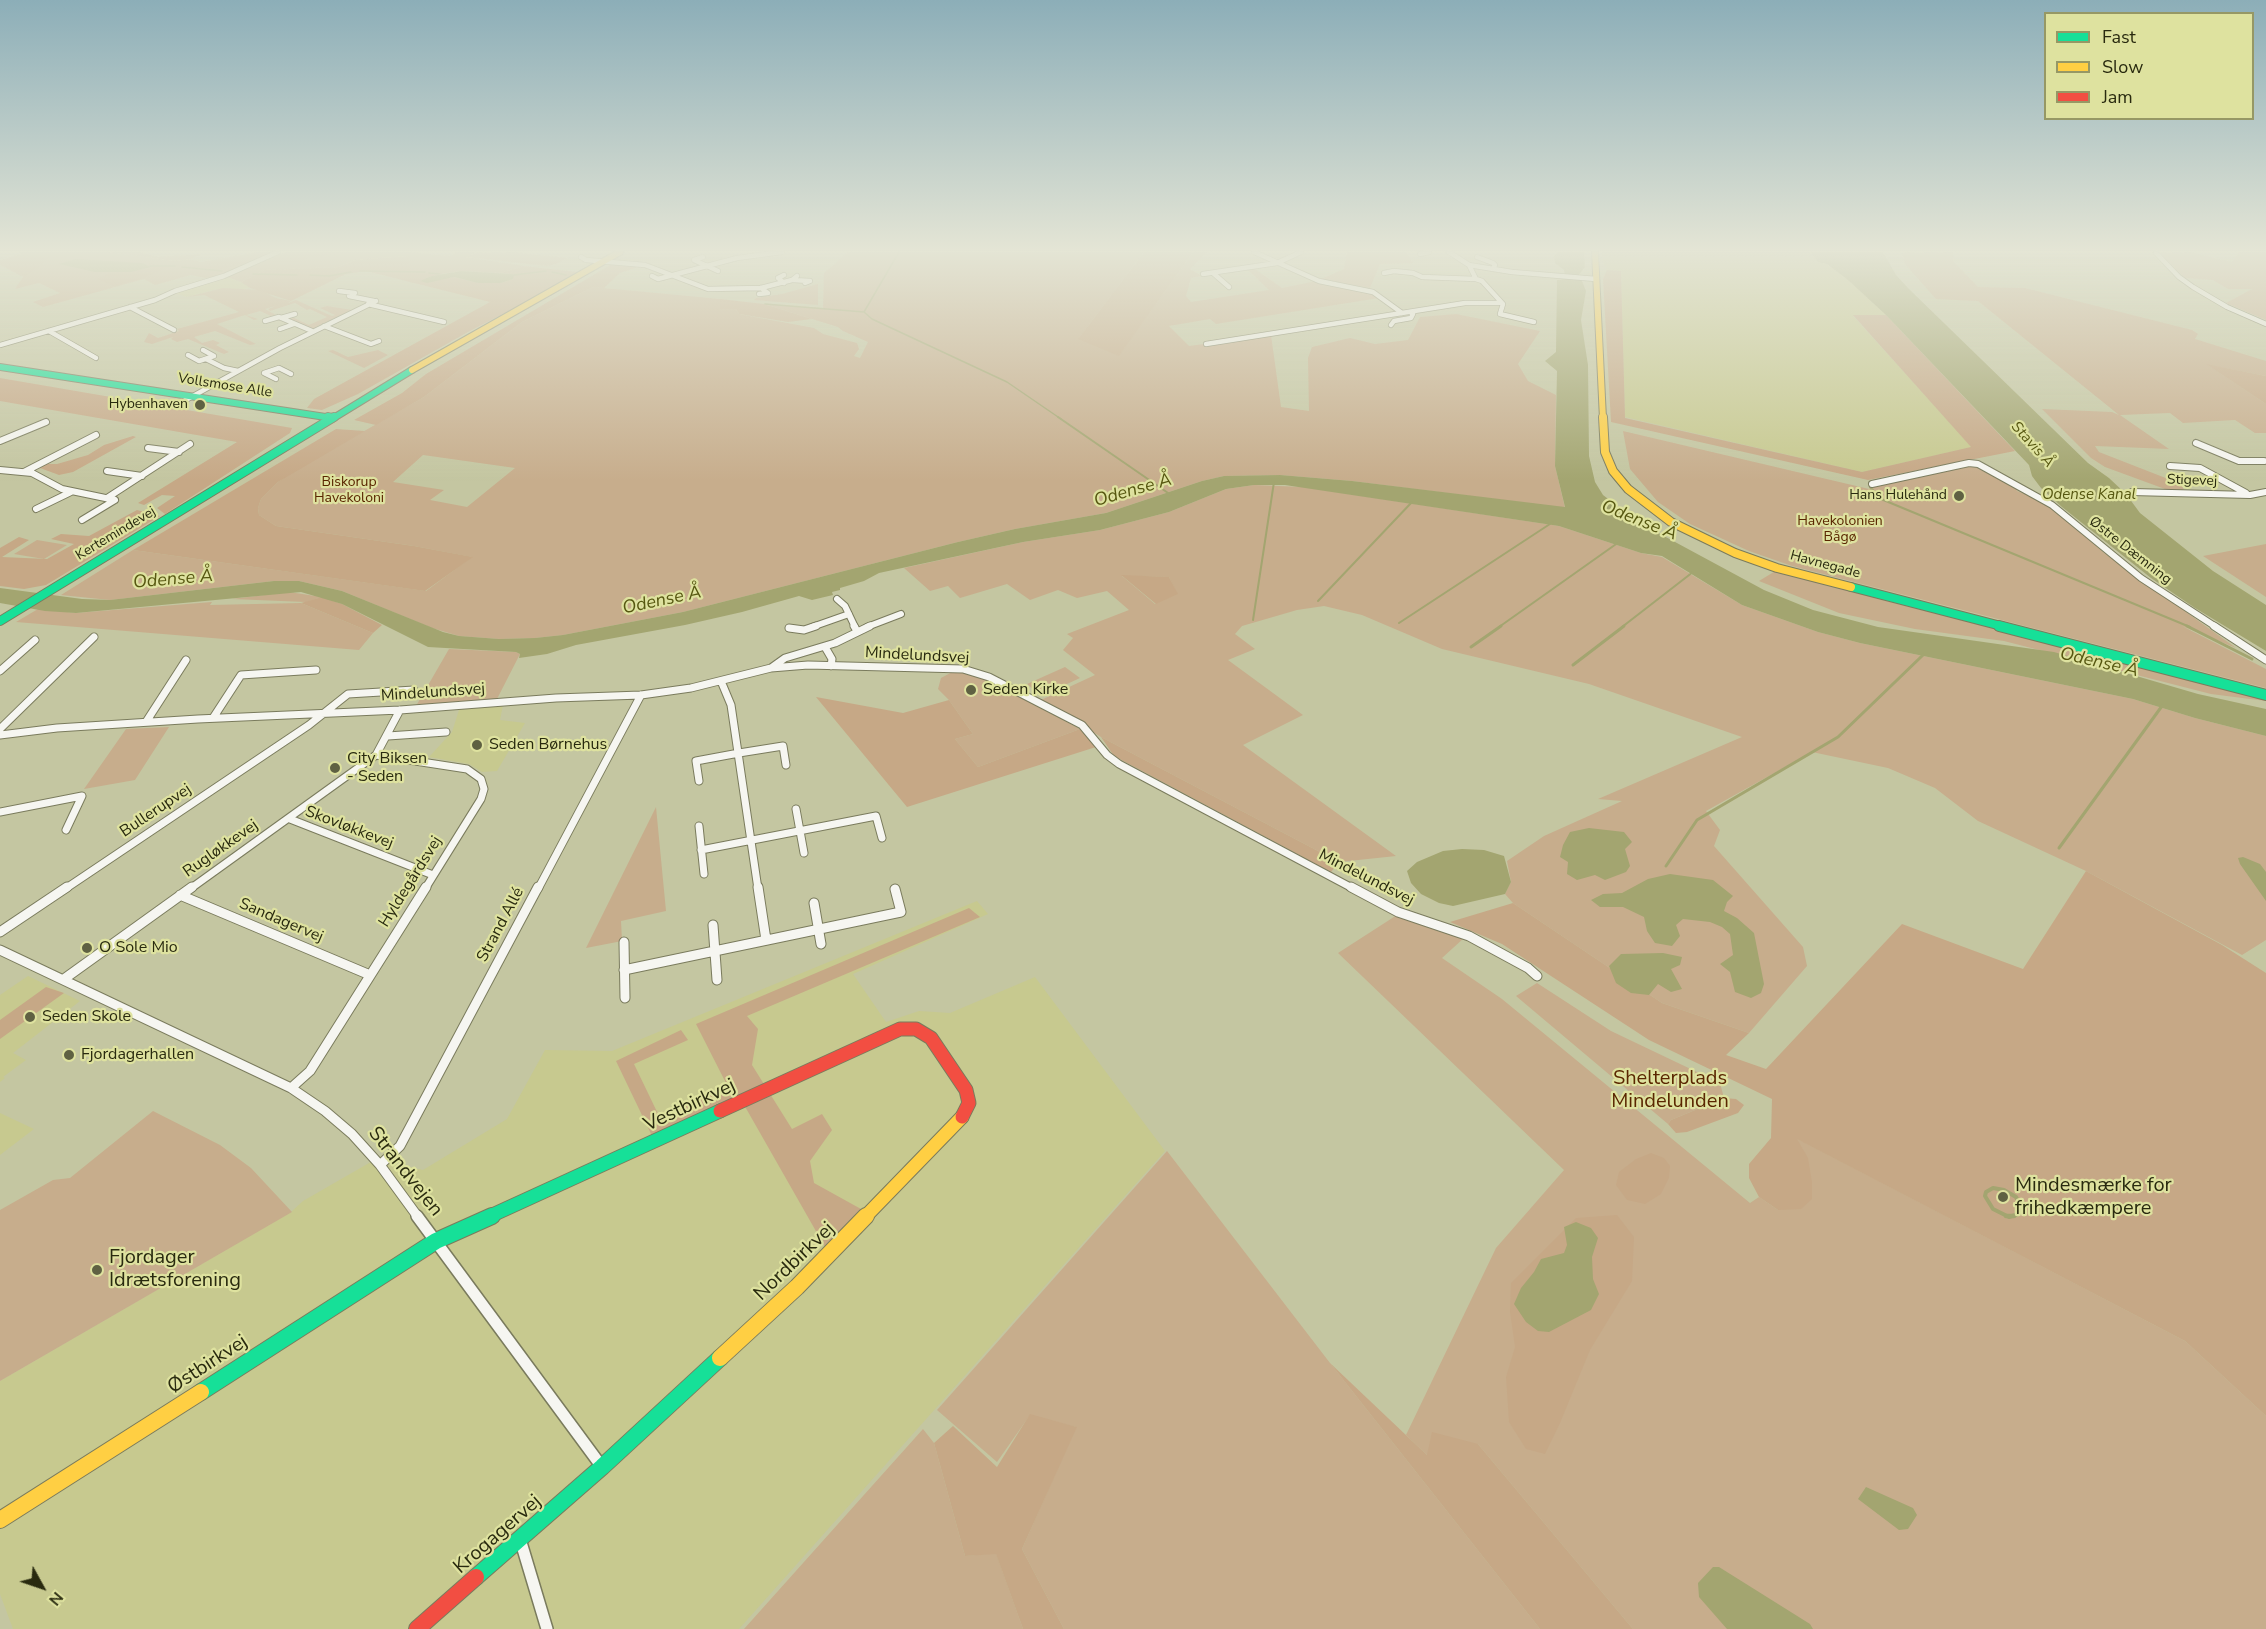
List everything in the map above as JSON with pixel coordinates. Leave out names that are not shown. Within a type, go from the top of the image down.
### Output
[{"type":"street","points":[[0,345],[58,328]]},
{"type":"street","points":[[170,328],[174,330]]},
{"type":"street","points":[[304,328],[312,331]]},
{"type":"street","points":[[188,398],[319,328]]},
{"type":"street","points":[[329,328],[371,344],[379,341]]},
{"type":"street","name":"Kertemindevej","points":[[0,623],[330,421],[488,328]]},
{"type":"street","points":[[1206,344],[1307,328]]},
{"type":"street","name":"Havnegade","points":[[1599,328],[1605,452],[1612,471],[1628,489],[1671,522],[1735,553],[1777,568],[2266,695]]},
{"type":"street","points":[[49,331],[96,357]]},
{"type":"street","points":[[188,355],[199,361],[214,356],[203,350]]},
{"type":"street","points":[[206,359],[238,371]]},
{"type":"street","points":[[253,362],[273,370]]},
{"type":"street","points":[[276,379],[264,373],[279,368],[291,374]]},
{"type":"street","name":"Vollsmose Alle","points":[[0,369],[330,421]]},
{"type":"street","points":[[0,441],[46,422]]},
{"type":"street","points":[[24,472],[97,435]]},
{"type":"street","points":[[2196,443],[2239,461],[2265,462],[2266,453]]},
{"type":"street","points":[[107,498],[190,444]]},
{"type":"street","points":[[148,448],[179,452]]},
{"type":"street","name":"Østre Dæmning","points":[[1872,484],[1970,463],[1978,464],[2044,499],[2141,579],[2266,660]]},
{"type":"street","name":"Stigevej","points":[[2170,466],[2200,468],[2250,495]]},
{"type":"street","points":[[1,471],[32,473],[54,486],[71,492],[115,500],[82,520]]},
{"type":"street","points":[[107,471],[142,476]]},
{"type":"street","points":[[36,509],[71,492]]},
{"type":"street","name":"Stigevej","points":[[2132,492],[2250,495],[2266,492]]},
{"type":"street","points":[[837,600],[849,614],[857,631]]},
{"type":"street","points":[[789,628],[804,630],[849,614]]},
{"type":"street","points":[[771,668],[785,658],[825,647],[857,631],[901,614]]},
{"type":"street","points":[[0,729],[94,637]]},
{"type":"street","points":[[0,671],[35,640]]},
{"type":"street","points":[[825,647],[832,659],[831,666]]},
{"type":"street","points":[[146,722],[186,660]]},
{"type":"street","name":"Mindelundsvej","points":[[0,735],[57,728],[146,722],[400,710],[532,699],[641,695],[681,690],[771,668],[831,666],[956,668],[989,677],[1082,725],[1107,755],[1119,764],[1398,912],[1469,936],[1528,968],[1537,976]]},
{"type":"street","points":[[213,718],[241,675],[316,670]]},
{"type":"street","points":[[721,681],[731,705],[766,940]]},
{"type":"street","name":"Mindelundsvej","points":[[326,712],[348,694],[414,690]]},
{"type":"street","name":"Strand Allé","points":[[380,1165],[400,1146],[641,695]]},
{"type":"street","name":"Rugløkkevej","points":[[64,980],[376,755],[400,710]]},
{"type":"street","name":"Bullerupvej","points":[[0,932],[326,712]]},
{"type":"street","points":[[388,736],[446,732]]},
{"type":"street","points":[[699,781],[696,761],[739,753],[783,746],[786,765]]},
{"type":"street","name":"Hyldegårdsvej","points":[[291,1088],[310,1071],[480,799],[484,789],[481,779],[466,769],[376,755]]},
{"type":"street","points":[[0,812],[82,796],[66,830]]},
{"type":"street","points":[[796,808],[804,853]]},
{"type":"street","points":[[701,850],[876,816],[882,838]]},
{"type":"street","name":"Skovløkkevej","points":[[290,819],[433,875]]},
{"type":"street","points":[[699,826],[704,873]]},
{"type":"street","points":[[624,970],[901,912],[895,889]]},
{"type":"street","name":"Sandagervej","points":[[180,895],[370,975]]},
{"type":"street","points":[[814,903],[821,944]]},
{"type":"street","points":[[713,925],[717,980]]},
{"type":"street","points":[[624,942],[625,998]]},
{"type":"street","name":"Strandvejen","points":[[0,950],[291,1088],[325,1111],[352,1134],[380,1165],[602,1467]]},
{"type":"street","name":"Vestbirkvej","points":[[436,1241],[900,1029],[916,1029],[931,1038],[949,1063]]},
{"type":"street","name":"Nordbirkvej","points":[[602,1467],[798,1287],[962,1117],[969,1103],[968,1098],[966,1090],[949,1063]]},
{"type":"street","name":"Østbirkvej","points":[[0,1520],[436,1241]]},
{"type":"street","name":"Krogagervej","points":[[417,1629],[602,1467]]},
{"type":"street","points":[[520,1539],[547,1629]]},
{"type":"shaded area","points":[[443,328],[476,328],[358,394],[322,410],[307,408],[314,399]]},
{"type":"shaded area","points":[[504,328],[514,328],[424,397],[376,425],[354,420],[402,393],[426,374]]},
{"type":"shaded area","points":[[1086,328],[1139,328],[1119,356],[1078,339]]},
{"type":"shaded area","points":[[1606,328],[1623,328],[1625,418],[1862,472],[1971,447],[1865,328],[1898,328],[2015,451],[1868,480],[1611,422]]},
{"type":"shaded area","points":[[1623,328],[1864,328],[1972,447],[1862,472],[1625,417]]},
{"type":"shaded area","points":[[2206,364],[2266,376],[2266,404]]},
{"type":"shaded area","points":[[0,378],[292,428],[290,433],[165,514],[157,508],[175,496],[162,495],[144,505],[138,503],[237,442],[0,401]]},
{"type":"shaded area","points":[[336,429],[365,431],[278,482],[261,499],[258,508],[259,515],[276,526],[473,557],[425,591],[133,550]]},
{"type":"shaded area","points":[[136,437],[73,472],[59,475],[40,468],[46,464],[57,464],[88,455],[104,445]]},
{"type":"shaded area","points":[[137,510],[160,516],[46,585],[24,589],[0,586],[0,548],[19,537],[29,540],[2,557],[47,559],[74,544],[51,539],[61,534],[89,536]]},
{"type":"shaded area","points":[[1121,575],[1169,577],[1178,594],[1156,604]]},
{"type":"shaded area","points":[[322,597],[342,604],[382,625],[373,633],[301,603]]},
{"type":"shaded area","points":[[816,697],[903,713],[949,700],[973,734],[955,739],[978,767],[1080,729],[1096,747],[907,807]]},
{"type":"shaded area","name":"Seden Børnehus","points":[[503,705],[500,720],[525,723],[497,771],[482,772],[469,764],[429,757],[452,732],[459,710]]},
{"type":"shaded area","points":[[1101,737],[1339,862],[1331,872],[1114,756]]},
{"type":"shaded area","points":[[2086,871],[2222,945],[2266,973],[2266,1416],[2185,1341],[1797,1139],[1808,1158],[1812,1199],[1801,1209],[1778,1210],[1759,1197],[1749,1178],[1749,1164],[1771,1138],[1772,1099],[1649,1040],[1502,944],[1450,922],[1513,903],[1662,1003],[1749,1033],[1726,1055],[1766,1069],[1902,924],[2023,969]]},
{"type":"shaded area","points":[[977,901],[988,914],[853,974],[886,1022],[919,1011],[950,1013],[1035,977],[1165,1151],[739,1629],[13,1629],[0,1594],[0,1381],[291,1212],[303,1201],[376,1159],[423,1170],[507,1119],[545,1050],[612,1051]]},
{"type":"shaded area","points":[[969,908],[980,917],[747,1016],[758,1029],[752,1065],[792,1129],[822,1114],[832,1130],[810,1161],[814,1183],[861,1209],[825,1247],[739,1096],[652,1136],[616,1061],[681,1030],[688,1040],[634,1064],[660,1118],[728,1087],[696,1024]]},
{"type":"shaded area","name":"Seden Skole","points":[[28,976],[80,1001],[13,1053],[26,1060],[3,1077],[5,1078],[0,1082],[0,995]]},
{"type":"shaded area","points":[[46,987],[64,993],[0,1039],[0,1020]]},
{"type":"shaded area","points":[[1724,1098],[1736,1099],[1744,1105],[1738,1113],[1687,1132],[1676,1133],[1668,1124],[1671,1120]]},
{"type":"shaded area","points":[[0,1113],[34,1129],[0,1155]]},
{"type":"shaded area","points":[[1651,1153],[1664,1158],[1670,1166],[1669,1178],[1661,1194],[1645,1204],[1627,1200],[1616,1185],[1619,1172],[1636,1159]]},
{"type":"shaded area","points":[[1617,1215],[1634,1237],[1632,1281],[1590,1350],[1545,1454],[1526,1449],[1509,1422],[1506,1377],[1515,1347],[1510,1312],[1511,1283],[1576,1218]]},
{"type":"shaded area","points":[[1330,1363],[1427,1455],[1432,1432],[1478,1444],[1633,1629],[1540,1629]]},
{"type":"shaded area","points":[[1030,1414],[1077,1427],[1022,1549],[1064,1629],[1023,1629],[996,1554],[965,1556],[934,1443],[953,1426],[997,1467]]},
{"type":"green space","points":[[225,328],[256,344],[250,345],[215,331],[194,337],[202,343],[213,340],[220,343],[216,345],[229,352],[224,354],[188,339],[177,342],[171,339],[173,337],[152,344],[144,342],[149,333],[158,338],[179,331],[177,329]]},
{"type":"green space","name":"Biskorup Havekoloni","points":[[514,328],[814,328],[823,334],[857,343],[859,349],[854,356],[860,358],[868,342],[839,328],[1087,328],[1079,338],[1119,355],[1138,328],[1171,328],[1189,346],[1271,335],[1281,407],[1309,411],[1308,358],[1312,347],[1350,338],[1375,344],[1408,340],[1414,328],[1525,328],[1540,331],[1518,364],[1528,381],[1556,395],[1555,466],[1565,508],[1352,481],[1280,475],[1224,476],[1202,481],[1106,513],[958,542],[683,612],[563,635],[535,638],[499,639],[459,636],[432,628],[342,591],[299,581],[274,581],[110,600],[61,595],[133,550],[426,591],[472,557],[414,546],[276,526],[259,515],[258,508],[261,499],[278,482],[294,471],[424,397]],"holes":[[[423,455],[515,468],[467,507],[430,500],[444,490],[393,482]]]},
{"type":"green space","points":[[2011,328],[2184,328],[2198,334],[2195,339],[2266,361],[2266,376],[2208,365],[2266,404],[2266,433],[2255,433],[2235,420],[2183,423],[2170,413],[2120,415],[2169,449],[2095,446],[2099,452],[2181,484],[2184,490],[2165,489],[2105,467],[2091,458],[2042,409],[2112,412],[2119,415]]},
{"type":"green space","points":[[333,350],[348,357],[378,350],[388,355],[364,368],[328,351]]},
{"type":"green space","name":"Havekolonien Bågø","points":[[1623,431],[1869,489],[1873,486],[1974,465],[2015,485],[2017,491],[2047,503],[2103,552],[2236,648],[2182,626],[2266,669],[2266,688],[1792,566],[1749,551],[1690,524],[1658,502],[1630,469]]},
{"type":"green space","points":[[1254,485],[1303,487],[1559,526],[1641,553],[1662,557],[1742,605],[1818,632],[1860,643],[2133,699],[2266,736],[2266,940],[2242,955],[2086,871],[1978,821],[1935,788],[1888,768],[1812,752],[1706,811],[1720,830],[1714,846],[1803,947],[1807,966],[1749,1033],[1662,1003],[1513,903],[1505,894],[1511,882],[1507,861],[1544,836],[1622,801],[1598,799],[1742,737],[1589,684],[1442,649],[1362,615],[1324,606],[1297,610],[1242,626],[1235,634],[1255,649],[1228,660],[1303,715],[1243,745],[1396,856],[1339,862],[1101,737],[1041,700],[1095,675],[1063,650],[1073,638],[1067,634],[1129,610],[1107,591],[1077,598],[1058,590],[1030,600],[1007,584],[960,598],[948,586],[930,591],[904,568],[1023,542],[1100,530],[1169,512],[1226,489]],"holes":[[[1122,576],[1169,577],[1177,594],[1155,604]]]},
{"type":"green space","points":[[37,540],[67,545],[44,559],[14,554]]},
{"type":"green space","points":[[2266,544],[2266,597],[2203,556]]},
{"type":"green space","points":[[1777,570],[1886,601],[2266,698],[2266,701],[2211,694],[2004,641],[1915,629],[1839,613],[1759,581]]},
{"type":"green space","points":[[289,592],[322,597],[306,602],[232,599]]},
{"type":"green space","points":[[212,602],[210,605],[301,603],[373,633],[359,650],[16,622],[38,609],[76,613]]},
{"type":"green space","points":[[449,649],[520,654],[497,699],[416,706]]},
{"type":"green space","points":[[1065,667],[1080,678],[1041,696],[1027,684]]},
{"type":"green space","points":[[956,670],[990,681],[1080,729],[978,767],[955,739],[973,734],[949,700],[938,689],[941,678]]},
{"type":"green space","points":[[169,727],[135,780],[84,789],[126,729]]},
{"type":"green space","points":[[656,807],[666,911],[621,921],[622,941],[586,948]]},
{"type":"green space","points":[[1397,915],[1464,938],[1442,958],[1502,999],[1750,1203],[1759,1197],[1778,1210],[1796,1138],[2185,1341],[2266,1416],[2266,1629],[1633,1629],[1478,1444],[1428,1456],[1406,1435],[1496,1248],[1564,1170],[1338,953]]},
{"type":"green space","name":"Shelterplads Mindelunden","points":[[1537,983],[1611,1031],[1720,1083],[1724,1098],[1671,1120],[1668,1124],[1516,996]]},
{"type":"green space","name":"Fjordager Idrætsforening","points":[[153,1111],[220,1145],[251,1168],[292,1212],[0,1381],[0,1210],[53,1180],[70,1178]]},
{"type":"green space","points":[[1167,1151],[1330,1363],[1540,1629],[1064,1629],[1022,1549],[1076,1427],[1030,1415],[997,1462],[937,1410]]},
{"type":"green space","points":[[923,1429],[934,1443],[965,1556],[996,1553],[1023,1629],[744,1629]]},
{"type":"water","points":[[1556,328],[1582,328],[1588,365],[1589,456],[1595,482],[1603,495],[1638,522],[1764,590],[1813,610],[1878,627],[2054,652],[2198,694],[2266,709],[2266,736],[2133,699],[1860,643],[1818,632],[1742,605],[1662,556],[1641,553],[1559,526],[1285,485],[1254,485],[1226,489],[1169,512],[1100,530],[1023,542],[879,573],[864,581],[840,588],[832,592],[833,595],[812,600],[799,596],[685,625],[519,658],[520,654],[516,652],[428,647],[342,604],[301,592],[76,613],[45,611],[0,603],[0,588],[82,599],[110,600],[274,581],[299,581],[342,591],[443,632],[459,636],[499,639],[535,638],[563,635],[683,612],[958,542],[1106,513],[1202,481],[1224,476],[1280,475],[1352,481],[1565,507],[1555,466],[1557,371],[1545,361],[1556,352]]},
{"type":"water","name":"Odense Kanal","points":[[1898,328],[1949,328],[2088,463],[2126,494],[2140,513],[2213,571],[2266,605],[2266,651],[2151,578],[2041,488],[2032,476],[2029,465]]},
{"type":"water","points":[[1589,828],[1624,832],[1632,842],[1625,849],[1630,866],[1626,872],[1605,880],[1595,875],[1577,880],[1567,874],[1568,862],[1560,857],[1563,845],[1570,832]]},
{"type":"water","points":[[1484,850],[1504,856],[1511,882],[1505,894],[1453,906],[1439,903],[1421,894],[1411,883],[1407,871],[1417,862],[1443,851]]},
{"type":"water","points":[[2243,857],[2260,864],[2266,872],[2266,901],[2240,864],[2238,858]]},
{"type":"water","points":[[1670,874],[1713,880],[1733,896],[1727,902],[1724,911],[1737,918],[1754,933],[1764,984],[1761,993],[1751,998],[1735,992],[1730,972],[1720,964],[1733,955],[1730,934],[1722,927],[1710,922],[1683,919],[1676,925],[1680,936],[1672,946],[1655,943],[1647,931],[1644,917],[1623,907],[1600,907],[1591,900],[1603,894],[1622,893],[1648,879]]},
{"type":"water","points":[[1663,953],[1682,957],[1680,965],[1671,969],[1682,989],[1671,992],[1658,984],[1649,995],[1631,993],[1616,983],[1609,966],[1621,954]]},
{"type":"water","points":[[1576,1222],[1591,1228],[1598,1238],[1592,1257],[1593,1279],[1599,1294],[1591,1310],[1549,1332],[1538,1331],[1526,1322],[1514,1304],[1521,1288],[1541,1259],[1564,1253],[1567,1245],[1564,1227]]},
{"type":"water","points":[[1866,1487],[1913,1508],[1917,1515],[1908,1529],[1899,1530],[1858,1499]]},
{"type":"water","points":[[1713,1567],[1719,1567],[1810,1624],[1813,1629],[1727,1629],[1699,1597],[1698,1583]]},
{"type":"waterway","points":[[891,328],[1007,382],[1061,419]]},
{"type":"waterway","name":"Odense Å","points":[[1058,417],[1171,495]]},
{"type":"waterway","points":[[1253,620],[1274,482]]},
{"type":"waterway","points":[[1870,487],[1881,499],[2190,627]]},
{"type":"waterway","points":[[1318,601],[1412,502]]},
{"type":"waterway","points":[[1399,623],[1553,522]]},
{"type":"waterway","points":[[1499,627],[1619,542]]},
{"type":"waterway","points":[[1622,627],[1693,572]]},
{"type":"waterway","points":[[1471,647],[1501,626]]},
{"type":"waterway","points":[[1573,665],[1624,626]]},
{"type":"waterway","points":[[2187,626],[2252,659]]},
{"type":"waterway","points":[[1666,866],[1697,820],[1838,737],[1923,655]]},
{"type":"waterway","points":[[2059,848],[2162,706]]},
{"type":"waterway","points":[[2007,1216],[1993,1209],[1985,1196],[1986,1192],[1993,1188],[2004,1190],[2016,1197],[2021,1207],[2019,1214],[2012,1216]]},
{"type":"waterway","points":[[2007,1216],[2012,1216]]},
{"type":"waterway","points":[[2007,1216],[2012,1216]]},
{"type":"traffic: fast","points":[[0,367],[332,418]]},
{"type":"traffic: fast","points":[[0,621],[412,370]]},
{"type":"traffic: fast","points":[[1851,587],[2266,695]]},
{"type":"traffic: fast","points":[[201,1392],[436,1241],[720,1111]]},
{"type":"traffic: fast","points":[[476,1577],[602,1467],[720,1358]]},
{"type":"traffic: slow","points":[[412,370],[486,328]]},
{"type":"traffic: slow","points":[[1599,328],[1605,452],[1613,471],[1628,489],[1671,522],[1735,553],[1777,568],[1851,587]]},
{"type":"traffic: slow","points":[[720,1358],[797,1287],[962,1117]]},
{"type":"traffic: slow","points":[[0,1520],[201,1392]]},
{"type":"traffic: jam","points":[[720,1111],[900,1029],[916,1029],[931,1038],[966,1090],[969,1103],[962,1117]]},
{"type":"traffic: jam","points":[[417,1629],[476,1577]]},
{"type":"place","name":"Hybenhaven","points":[[200,405]]},
{"type":"place","name":"Hans Hulehånd","points":[[1959,496]]},
{"type":"place","name":"Seden Kirke","points":[[971,690]]},
{"type":"place","name":"Seden Børnehus","points":[[477,745]]},
{"type":"place","name":"City Biksen - Seden","points":[[335,768]]},
{"type":"place","name":"O Sole Mio","points":[[87,948]]},
{"type":"place","name":"Seden Skole","points":[[30,1017]]},
{"type":"place","name":"Fjordagerhallen","points":[[69,1055]]},
{"type":"place","name":"Mindesmærke for frihedkæmpere","points":[[2003,1197]]},
{"type":"place","name":"Fjordager Idrætsforening","points":[[97,1270]]},
{"type":"water label","name":"Stavis Å","points":[[2032,445]]}]
